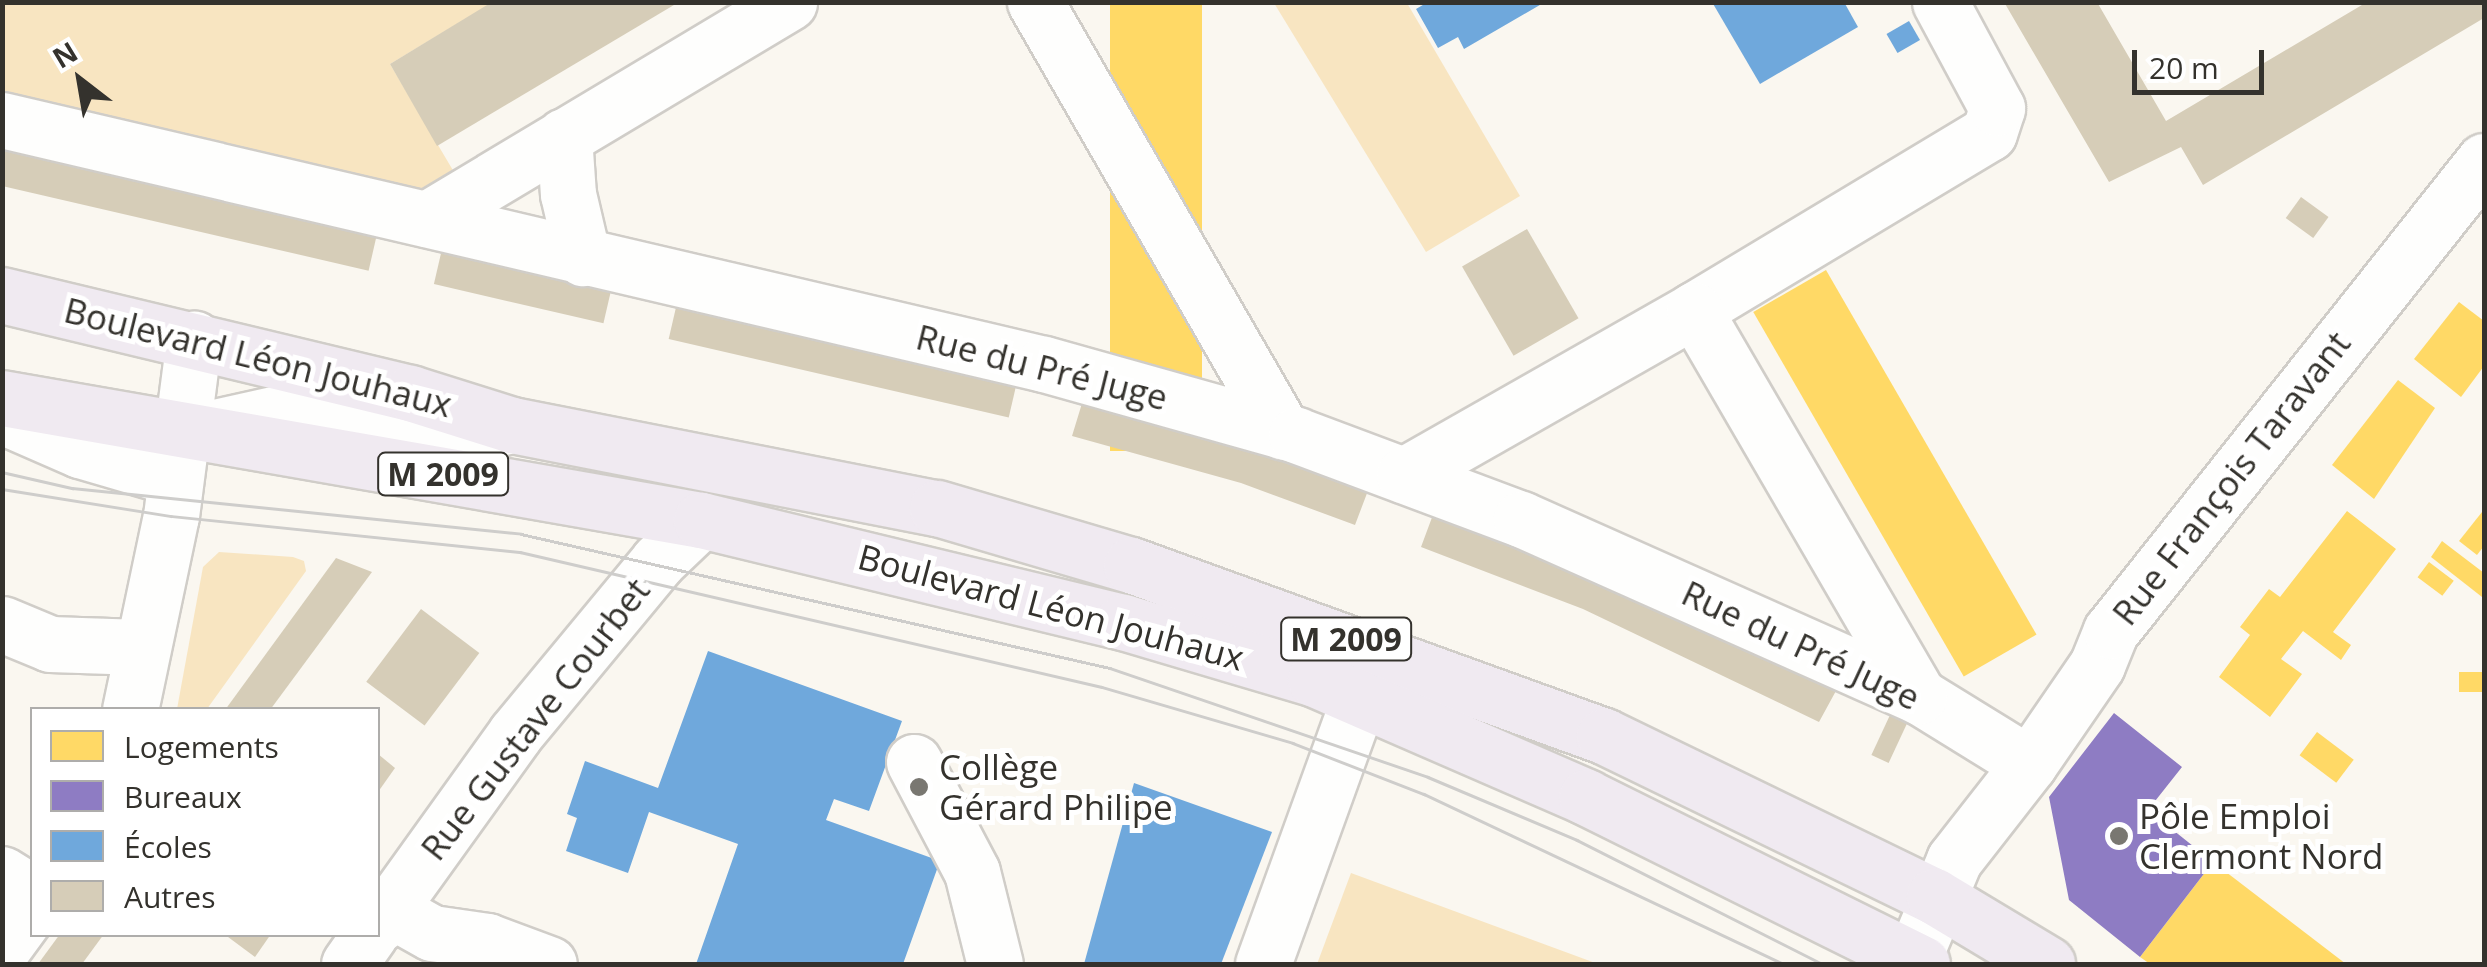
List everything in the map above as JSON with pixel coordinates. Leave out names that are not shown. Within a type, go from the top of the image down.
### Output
[{"type":"main road","name":"Boulevard Léon Jouhaux","points":[[2,296],[194,338],[461,406],[512,425],[936,508],[1130,565],[1604,736],[1934,896],[2047,964]]},
{"type":"main road","name":"Boulevard Léon Jouhaux","points":[[2,398],[180,456],[269,441],[701,520],[1123,622],[1359,699],[1586,797],[1915,963]]},
{"type":"street","points":[[427,220],[789,2]]},
{"type":"street","points":[[1035,2],[1283,431]]},
{"type":"street","points":[[1404,475],[1694,310],[1989,133],[1997,108],[1940,2]]},
{"type":"street","name":"Rue du Pré Juge","points":[[2,120],[1044,364],[1283,431],[1521,519],[1919,696],[2029,764]]},
{"type":"street","points":[[564,136],[568,194],[583,258]]},
{"type":"street","name":"Rue François Taravant","points":[[1915,963],[1934,896],[1958,853],[2029,764],[2097,665],[2111,632],[2484,161]]},
{"type":"street","points":[[1694,310],[1919,696]]},
{"type":"street","points":[[131,707],[180,456],[194,338]]},
{"type":"street","name":"Boulevard Léon Jouhaux","points":[[2,416],[80,450],[180,456],[296,409],[465,436],[512,425]]},
{"type":"street","name":"Rue Gustave Courbet","points":[[380,922],[515,734],[651,569],[701,520]]},
{"type":"street","points":[[2,624],[50,644],[141,648]]},
{"type":"street","points":[[1262,964],[1359,699]]},
{"type":"street","points":[[914,762],[972,872],[995,964]]},
{"type":"street","points":[[2,874],[30,892]]},
{"type":"street","points":[[2,949],[30,911]]},
{"type":"street","points":[[380,923],[487,941],[548,964]]},
{"type":"street","name":"Rue Gustave Courbet","points":[[348,964],[368,937]]},
{"type":"shaded area","points":[[3,3],[492,3],[390,64],[467,194],[427,219],[3,120]]},
{"type":"shaded area","points":[[1274,3],[1407,3],[1520,196],[1426,252]]},
{"type":"shaded area","points":[[219,552],[293,557],[304,561],[306,571],[208,707],[177,707],[203,567]]},
{"type":"shaded area","points":[[1351,873],[1598,964],[1317,964]]},
{"type":"building: Logements","points":[[1110,2],[1202,2],[1202,451],[1110,451]]},
{"type":"building: Logements","points":[[1826,270],[2036,635],[1964,677],[1753,312]]},
{"type":"building: Logements","points":[[2459,302],[2484,321],[2484,366],[2461,397],[2414,359]]},
{"type":"building: Logements","points":[[2398,380],[2435,408],[2374,499],[2332,465]]},
{"type":"building: Logements","points":[[2347,511],[2396,549],[2333,632],[2351,645],[2341,660],[2303,631],[2281,659],[2302,674],[2270,717],[2219,677],[2250,635],[2240,627],[2269,589],[2280,597]]},
{"type":"building: Logements","points":[[2482,512],[2484,546],[2477,555],[2459,541]]},
{"type":"building: Logements","points":[[2442,541],[2484,573],[2482,597],[2431,557]]},
{"type":"building: Logements","points":[[2429,562],[2454,581],[2442,596],[2418,577]]},
{"type":"building: Logements","points":[[2459,672],[2484,672],[2484,692],[2459,692]]},
{"type":"building: Logements","points":[[2317,732],[2354,760],[2336,783],[2300,755]]},
{"type":"building: Logements","points":[[2213,862],[2346,964],[2150,964],[2140,957]]},
{"type":"building: Bureaux","name":"Pôle Emploi Clermont Nord","points":[[2114,713],[2182,767],[2148,810],[2213,862],[2140,957],[2069,900],[2049,797]]},
{"type":"building: Écoles","points":[[1428,2],[1545,2],[1464,49],[1458,37],[1438,48],[1416,9]]},
{"type":"building: Écoles","points":[[1712,2],[1844,2],[1858,27],[1760,84]]},
{"type":"building: Écoles","points":[[1909,21],[1920,40],[1897,53],[1886,34]]},
{"type":"building: Écoles","points":[[708,651],[902,721],[869,811],[834,799],[826,820],[940,861],[903,964],[696,964],[738,844],[649,812],[628,873],[566,851],[577,818],[567,814],[585,761],[658,788]]},
{"type":"building: Écoles","points":[[1134,783],[1272,832],[1221,964],[1084,964]]},
{"type":"building: Autres","points":[[492,2],[679,2],[437,146],[390,64]]},
{"type":"building: Autres","points":[[2004,2],[2097,2],[2166,121],[2367,2],[2484,2],[2484,18],[2203,185],[2181,147],[2109,182]]},
{"type":"building: Autres","points":[[2,147],[377,234],[369,271],[2,186]]},
{"type":"building: Autres","points":[[2301,197],[2329,217],[2313,238],[2286,218]]},
{"type":"building: Autres","points":[[1527,229],[1578,318],[1514,356],[1462,266]]},
{"type":"building: Autres","points":[[442,249],[612,288],[603,323],[434,284]]},
{"type":"building: Autres","points":[[677,303],[1017,382],[1009,418],[669,339]]},
{"type":"building: Autres","points":[[1083,400],[1254,447],[1369,488],[1355,525],[1241,483],[1072,436]]},
{"type":"building: Autres","points":[[1434,512],[1598,576],[1837,689],[1819,722],[1583,609],[1421,547]]},
{"type":"building: Autres","points":[[336,558],[372,572],[272,707],[227,707]]},
{"type":"building: Autres","points":[[421,609],[479,653],[425,726],[366,682]]},
{"type":"building: Autres","points":[[1890,715],[1907,723],[1889,763],[1871,755]]},
{"type":"building: Autres","points":[[380,756],[395,768],[380,789]]},
{"type":"building: Autres","points":[[58,937],[102,937],[82,964],[38,964]]},
{"type":"building: Autres","points":[[228,937],[269,937],[255,957]]},
{"type":"tram line","points":[[2,472],[72,488],[521,534],[1110,668],[1428,777],[1577,840],[1823,964]]},
{"type":"tram line","points":[[2,489],[171,516],[520,552],[1102,687],[1293,743],[1424,794],[1783,964]]},
{"type":"place","name":"Collège Gérard Philipe","points":[[919,787]]},
{"type":"place","name":"Pôle Emploi Clermont Nord","points":[[2119,836]]}]
